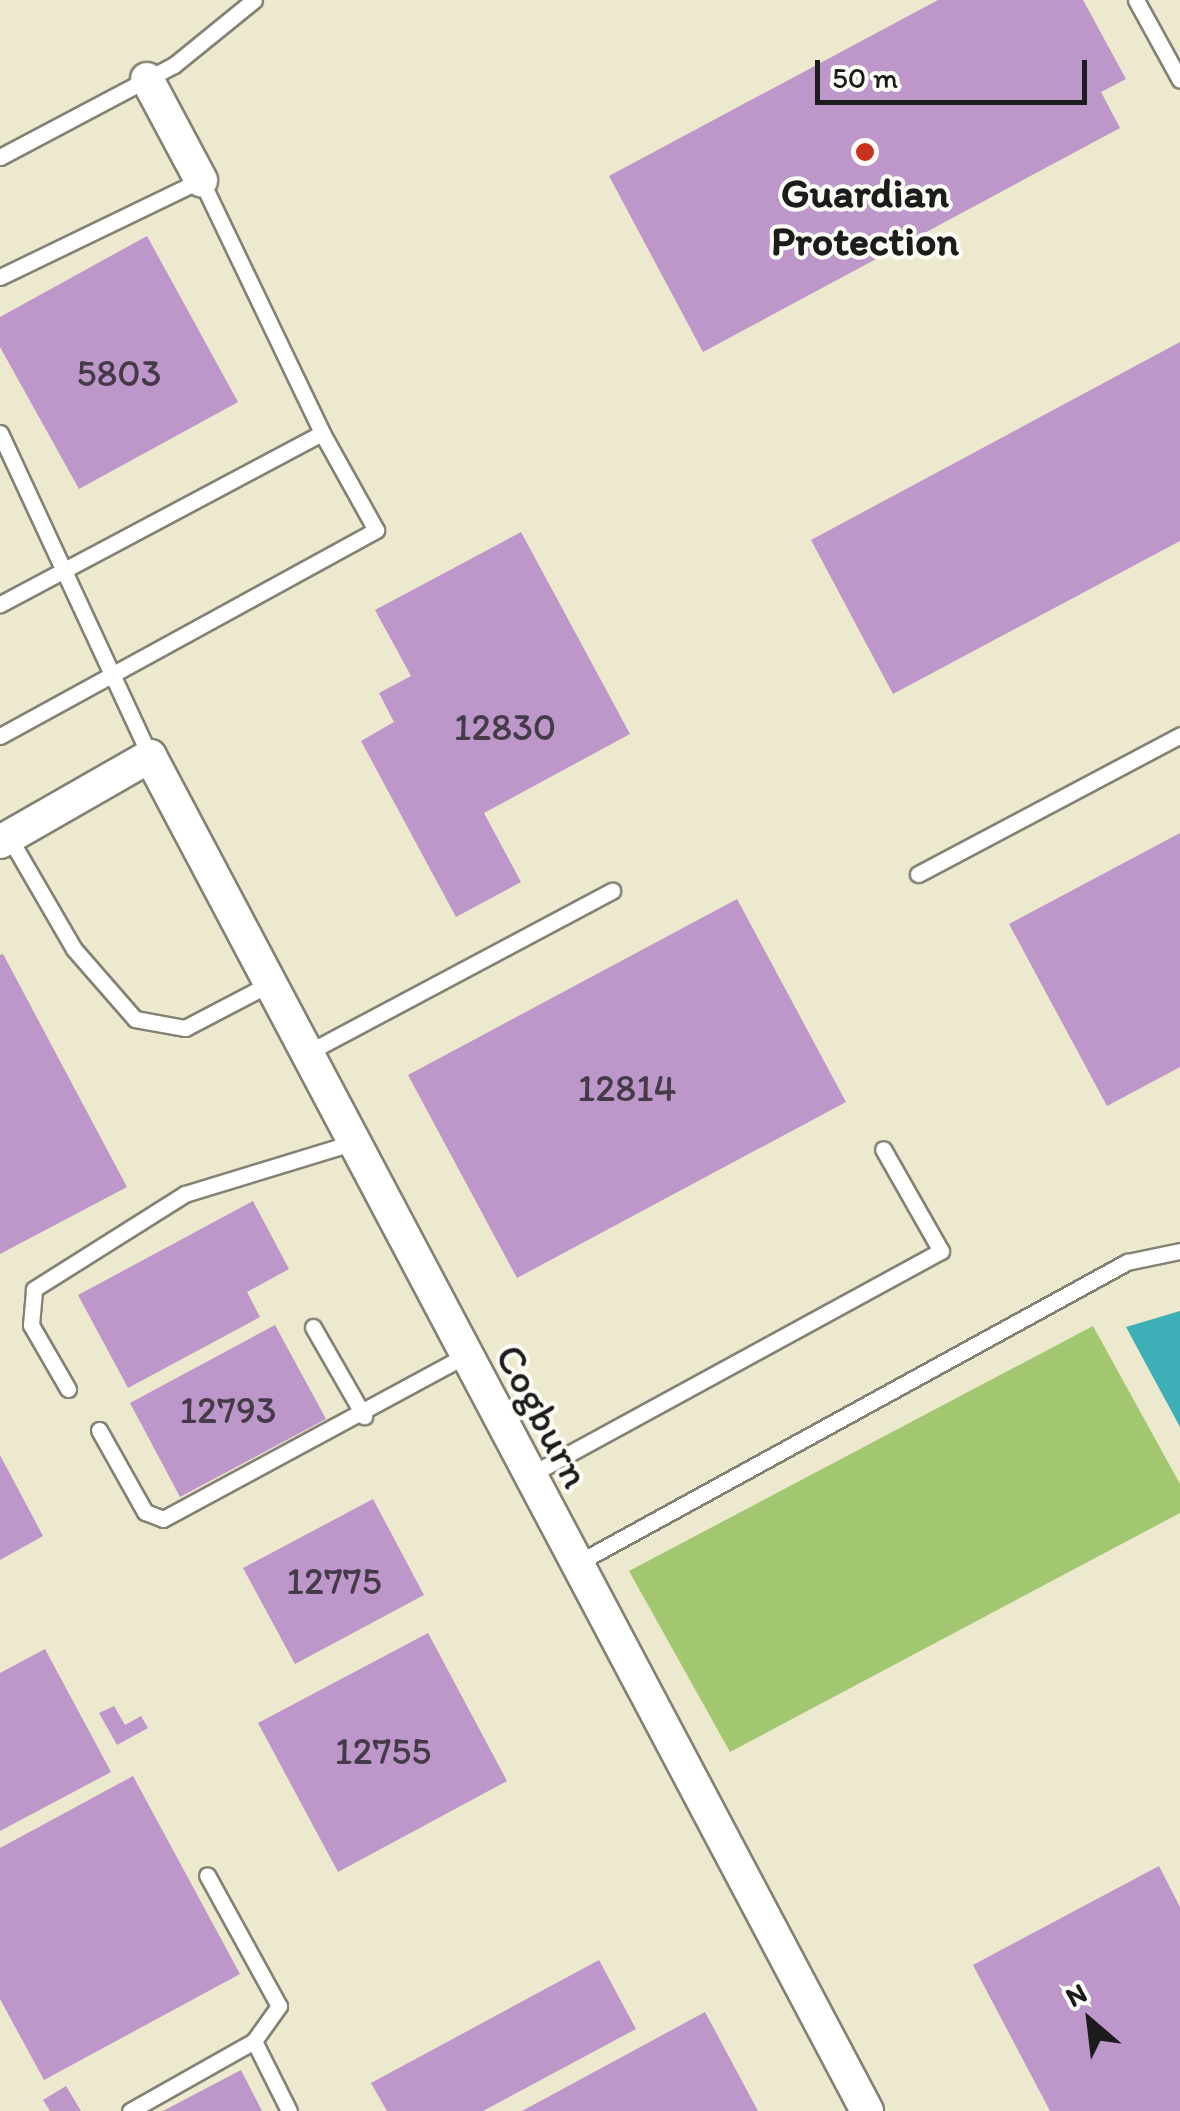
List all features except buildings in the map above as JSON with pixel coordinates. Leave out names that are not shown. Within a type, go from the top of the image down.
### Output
[{"type":"street","points":[[147,79],[201,180]]},
{"type":"street","points":[[4,839],[150,756]]},
{"type":"street","name":"Cogburn","points":[[150,756],[526,1476],[868,2111]]},
{"type":"lane","points":[[0,157],[147,79],[254,0]]},
{"type":"lane","points":[[1136,0],[1180,80]]},
{"type":"lane","points":[[0,276],[201,180],[322,433],[376,530],[113,678],[0,736]]},
{"type":"lane","points":[[0,604],[322,433]]},
{"type":"lane","points":[[0,434],[150,756]]},
{"type":"lane","points":[[918,874],[1180,734]]},
{"type":"lane","points":[[4,839],[74,949],[135,1019],[186,1028],[269,984]]},
{"type":"lane","points":[[306,1054],[612,891]]},
{"type":"lane","points":[[68,1390],[31,1325],[34,1289],[185,1194],[352,1143]]},
{"type":"lane","points":[[526,1476],[941,1251],[883,1149]]},
{"type":"lane","points":[[574,1564],[1127,1262],[1180,1251]]},
{"type":"lane","points":[[313,1328],[364,1416]]},
{"type":"lane","points":[[99,1430],[146,1512],[163,1519],[364,1416],[464,1356]]},
{"type":"lane","points":[[130,2111],[254,2041],[279,2006],[207,1875]]},
{"type":"lane","points":[[254,2041],[290,2111]]},
{"type":"green space","points":[[1093,1326],[1180,1484],[1180,1513],[730,1752],[629,1571]]},
{"type":"water","points":[[1180,1311],[1180,1427],[1126,1327]]},
{"type":"place","name":"Guardian Protection","points":[[865,152]]}]
